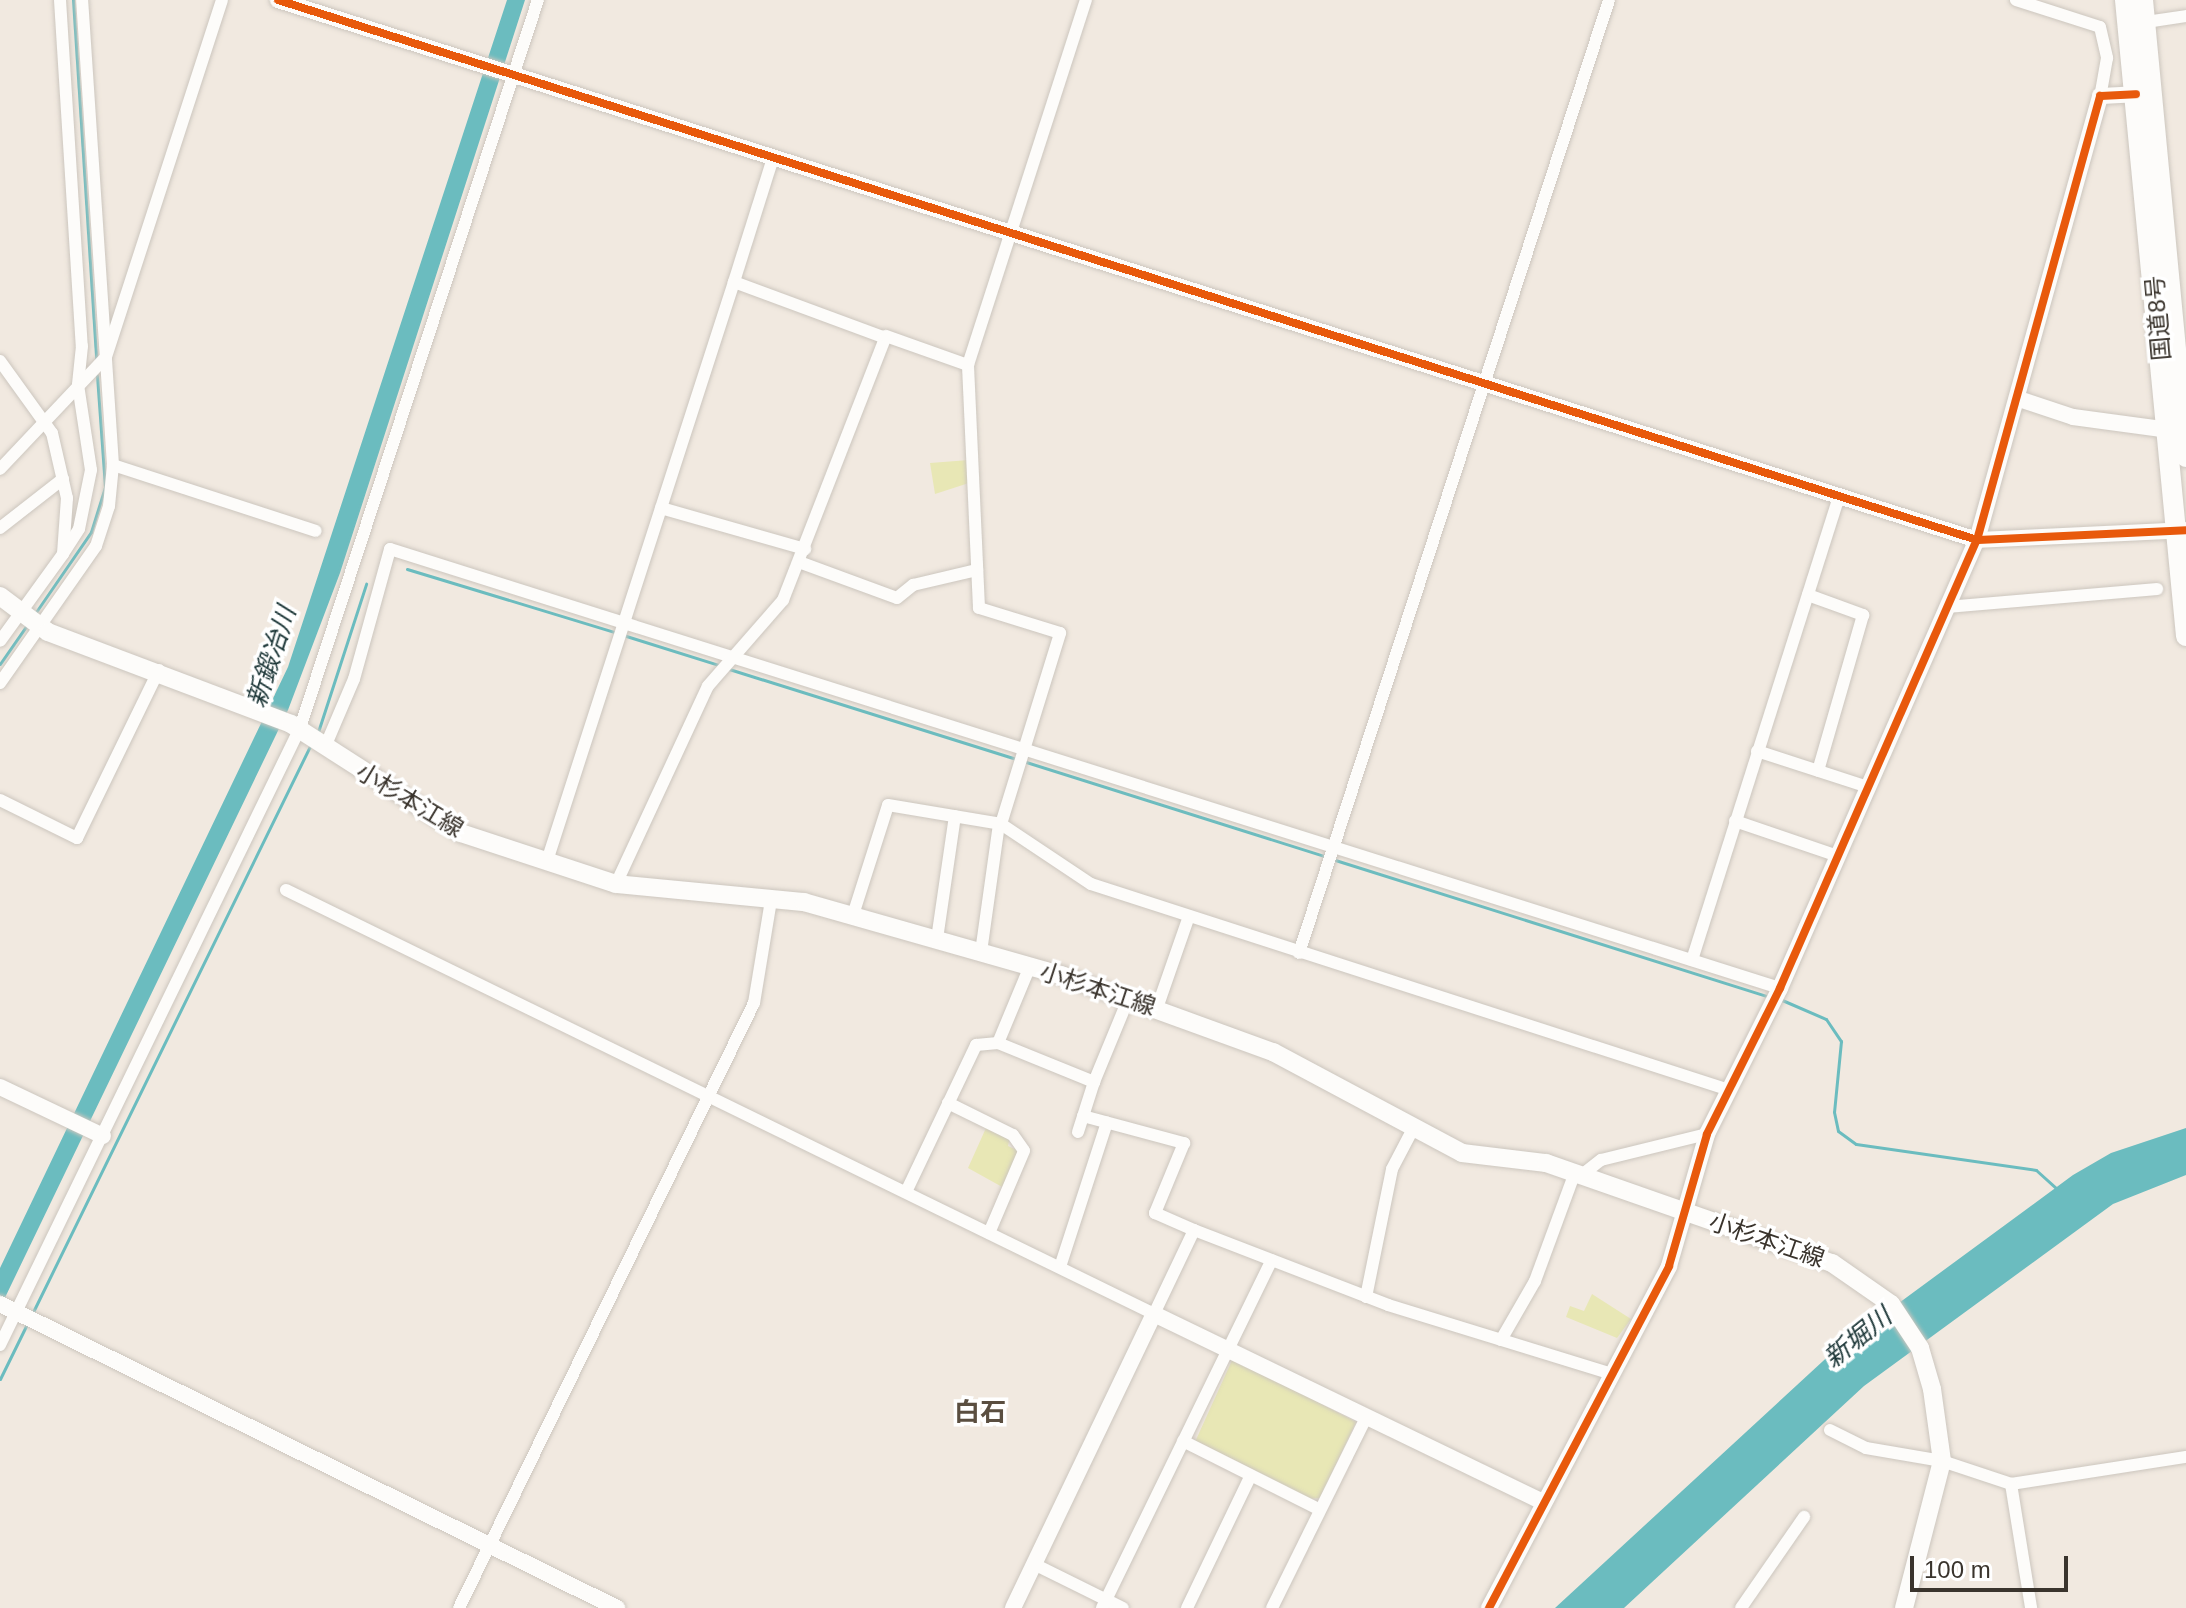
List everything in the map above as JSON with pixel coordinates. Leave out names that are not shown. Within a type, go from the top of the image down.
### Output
[{"type":"highway","name":"国道8号","points":[[2125,0],[2181,529],[2186,636]]},
{"type":"highway","name":"国道8号","points":[[2143,0],[2186,457]]},
{"type":"main road","name":"小杉本江線","points":[[0,596],[31,621],[261,709],[299,729],[461,833],[616,884],[771,900],[853,915],[1129,997],[1273,1052],[1475,1157],[1579,1173],[1832,1263],[1891,1304],[1920,1348],[1942,1461],[1904,1608]]},
{"type":"street","points":[[0,683],[63,554],[79,529],[91,470],[78,385],[82,346],[60,0]]},
{"type":"street","points":[[0,641],[31,621],[96,546],[113,465],[82,0]]},
{"type":"street","points":[[0,469],[106,357],[222,0]]},
{"type":"street","points":[[278,0],[1977,540],[2181,529]]},
{"type":"street","points":[[0,1345],[8,1308],[99,1134],[299,729],[510,74],[538,0]]},
{"type":"street","points":[[981,952],[1000,824],[1060,633],[979,608],[968,365],[1086,0]]},
{"type":"street","points":[[1299,953],[1339,848],[1609,0]]},
{"type":"street","points":[[1489,1608],[1609,1373],[1669,1266],[1687,1213],[1707,1134],[1726,1089],[1780,988],[1977,540],[2019,399],[2100,96],[2107,58],[2100,27],[2016,0]]},
{"type":"street","points":[[2146,22],[2186,16]]},
{"type":"street","points":[[2100,96],[2136,94]]},
{"type":"street","points":[[547,861],[773,158]]},
{"type":"street","points":[[734,282],[968,365]]},
{"type":"street","points":[[616,884],[701,698],[783,600],[885,338]]},
{"type":"street","points":[[2,367],[43,422],[63,479],[63,554]]},
{"type":"street","points":[[2019,399],[2073,417],[2169,430]]},
{"type":"street","points":[[113,465],[316,531]]},
{"type":"street","points":[[0,528],[63,479]]},
{"type":"street","points":[[1692,960],[1839,497]]},
{"type":"street","points":[[661,508],[805,549]]},
{"type":"street","points":[[325,747],[354,679],[390,549],[1780,988]]},
{"type":"street","points":[[799,562],[897,598],[913,585],[977,570]]},
{"type":"street","points":[[1947,607],[2157,589]]},
{"type":"street","points":[[1808,595],[1863,615],[1818,771]]},
{"type":"street","points":[[0,800],[77,838],[159,668]]},
{"type":"street","points":[[1757,751],[1868,787]]},
{"type":"street","points":[[853,915],[888,805],[1000,824],[1091,884],[1726,1089]]},
{"type":"street","points":[[937,939],[955,816]]},
{"type":"street","points":[[1735,821],[1838,856]]},
{"type":"street","points":[[286,890],[1154,1314],[1229,1345],[1543,1502]]},
{"type":"street","points":[[459,1608],[754,1003],[771,900]]},
{"type":"street","points":[[1157,1008],[1189,916]]},
{"type":"street","points":[[998,1043],[1030,966]]},
{"type":"street","points":[[1078,1132],[1094,1082],[1129,997]]},
{"type":"street","points":[[906,1192],[976,1045],[982,1039],[1094,1082]]},
{"type":"street","points":[[0,1087],[99,1134]]},
{"type":"street","points":[[948,1103],[1013,1135],[1024,1151],[989,1233]]},
{"type":"street","points":[[1083,1116],[1184,1143],[1155,1213],[1366,1297],[1609,1373]]},
{"type":"street","points":[[1060,1267],[1107,1122]]},
{"type":"street","points":[[1366,1297],[1392,1169],[1414,1127]]},
{"type":"street","points":[[1501,1340],[1535,1281],[1579,1173],[1601,1160],[1707,1134]]},
{"type":"street","points":[[1013,1608],[1194,1230]]},
{"type":"street","points":[[1104,1604],[1272,1260]]},
{"type":"street","points":[[8,1308],[617,1608]]},
{"type":"street","points":[[1272,1608],[1367,1416]]},
{"type":"street","points":[[1830,1430],[1866,1448],[1942,1461],[2011,1484],[2186,1457]]},
{"type":"street","points":[[1183,1441],[1320,1510]]},
{"type":"street","points":[[1187,1608],[1250,1477]]},
{"type":"street","points":[[2011,1484],[2031,1608]]},
{"type":"street","points":[[1741,1608],[1804,1517]]},
{"type":"street","points":[[1034,1564],[1104,1604],[1123,1608]]},
{"type":"green space","points":[[969,460],[972,482],[935,494],[930,463]]},
{"type":"green space","points":[[986,1128],[1010,1137],[1008,1146],[1019,1151],[1004,1188],[968,1168]]},
{"type":"green space","points":[[1592,1294],[1631,1319],[1617,1338],[1566,1317],[1570,1306],[1584,1311]]},
{"type":"green space","points":[[1233,1358],[1356,1422],[1320,1498],[1308,1499],[1195,1442]]},
{"type":"water","points":[[507,0],[525,0],[340,573],[288,710],[0,1308],[0,1268],[288,667]]},
{"type":"water","name":"新堀川","points":[[2186,1128],[2186,1175],[2113,1204],[1864,1386],[1624,1608],[1555,1608],[1835,1350],[2073,1175],[2111,1153]]},
{"type":"waterway","points":[[73,0],[96,359]]},
{"type":"waterway","points":[[36,612],[91,532],[105,487],[97,375]]},
{"type":"waterway","points":[[407,569],[615,632]]},
{"type":"waterway","points":[[318,732],[366,584]]},
{"type":"waterway","points":[[0,664],[27,625]]},
{"type":"waterway","points":[[623,635],[722,666]]},
{"type":"waterway","points":[[729,669],[1016,759]]},
{"type":"waterway","points":[[32,1314],[310,746]]},
{"type":"waterway","points":[[1023,761],[1325,856]]},
{"type":"waterway","points":[[1332,859],[1767,996]]},
{"type":"waterway","points":[[1782,1000],[1826,1019],[1841,1041],[1834,1112],[1838,1131],[1856,1144],[2036,1170],[2056,1188]]},
{"type":"waterway","points":[[0,1379],[27,1324]]},
{"type":"cycle path","points":[[278,0],[1977,540],[2186,530]]},
{"type":"cycle path","points":[[1489,1608],[1669,1266],[1707,1134],[1780,988],[1977,540],[2100,96],[2136,94]]},
{"type":"district","name":"白石","points":[[980,1413]]},
{"type":"water label","name":"新鍛冶川","points":[[272,657]]}]
